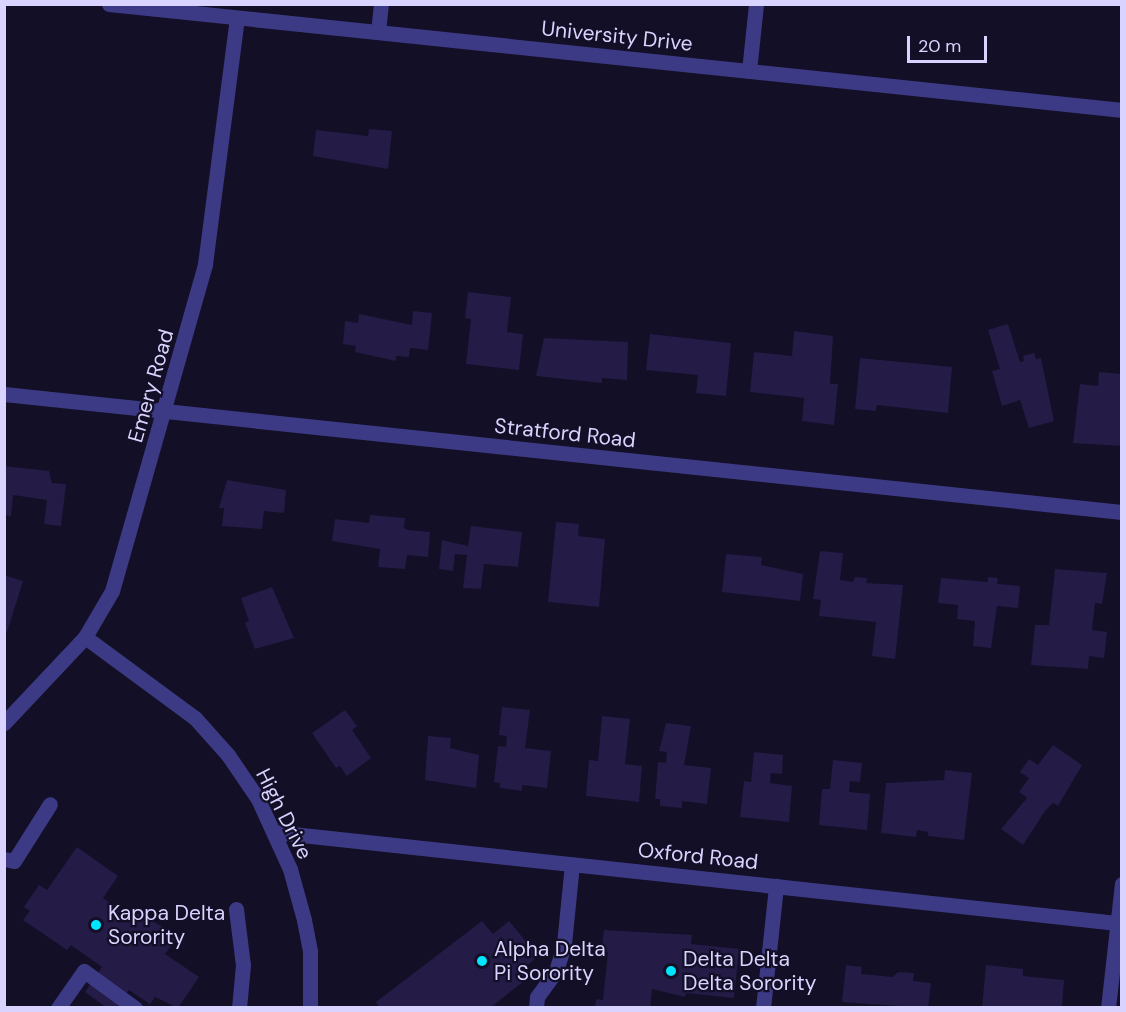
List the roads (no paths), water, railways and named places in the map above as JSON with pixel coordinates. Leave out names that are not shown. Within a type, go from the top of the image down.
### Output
[{"type":"street","name":"University Drive","points":[[109,4],[1122,110]]},
{"type":"street","points":[[378,32],[381,4]]},
{"type":"street","points":[[749,71],[756,4]]},
{"type":"street","name":"Emery Road","points":[[4,723],[85,637],[112,591],[166,413],[205,264],[237,18]]},
{"type":"street","name":"Stratford Road","points":[[4,394],[166,413],[1122,512]]},
{"type":"street","name":"High Drive","points":[[85,637],[195,718],[228,755],[274,832],[304,920],[310,951],[310,1008]]},
{"type":"street","points":[[4,860],[14,861],[50,804]]},
{"type":"street","name":"Oxford Road","points":[[274,832],[1117,923]]},
{"type":"street","points":[[536,1008],[537,997],[556,971],[564,944],[572,864]]},
{"type":"street","points":[[1108,1008],[1122,884]]},
{"type":"street","points":[[763,1008],[776,886]]},
{"type":"street","points":[[236,909],[243,965],[239,1008]]},
{"type":"street","points":[[58,1008],[84,971],[135,1008]]},
{"type":"place","name":"Kappa Delta Sorority","points":[[96,925]]},
{"type":"place","name":"Alpha Delta Pi Sorority","points":[[482,961]]},
{"type":"place","name":"Delta Delta Delta Sorority","points":[[671,971]]}]
